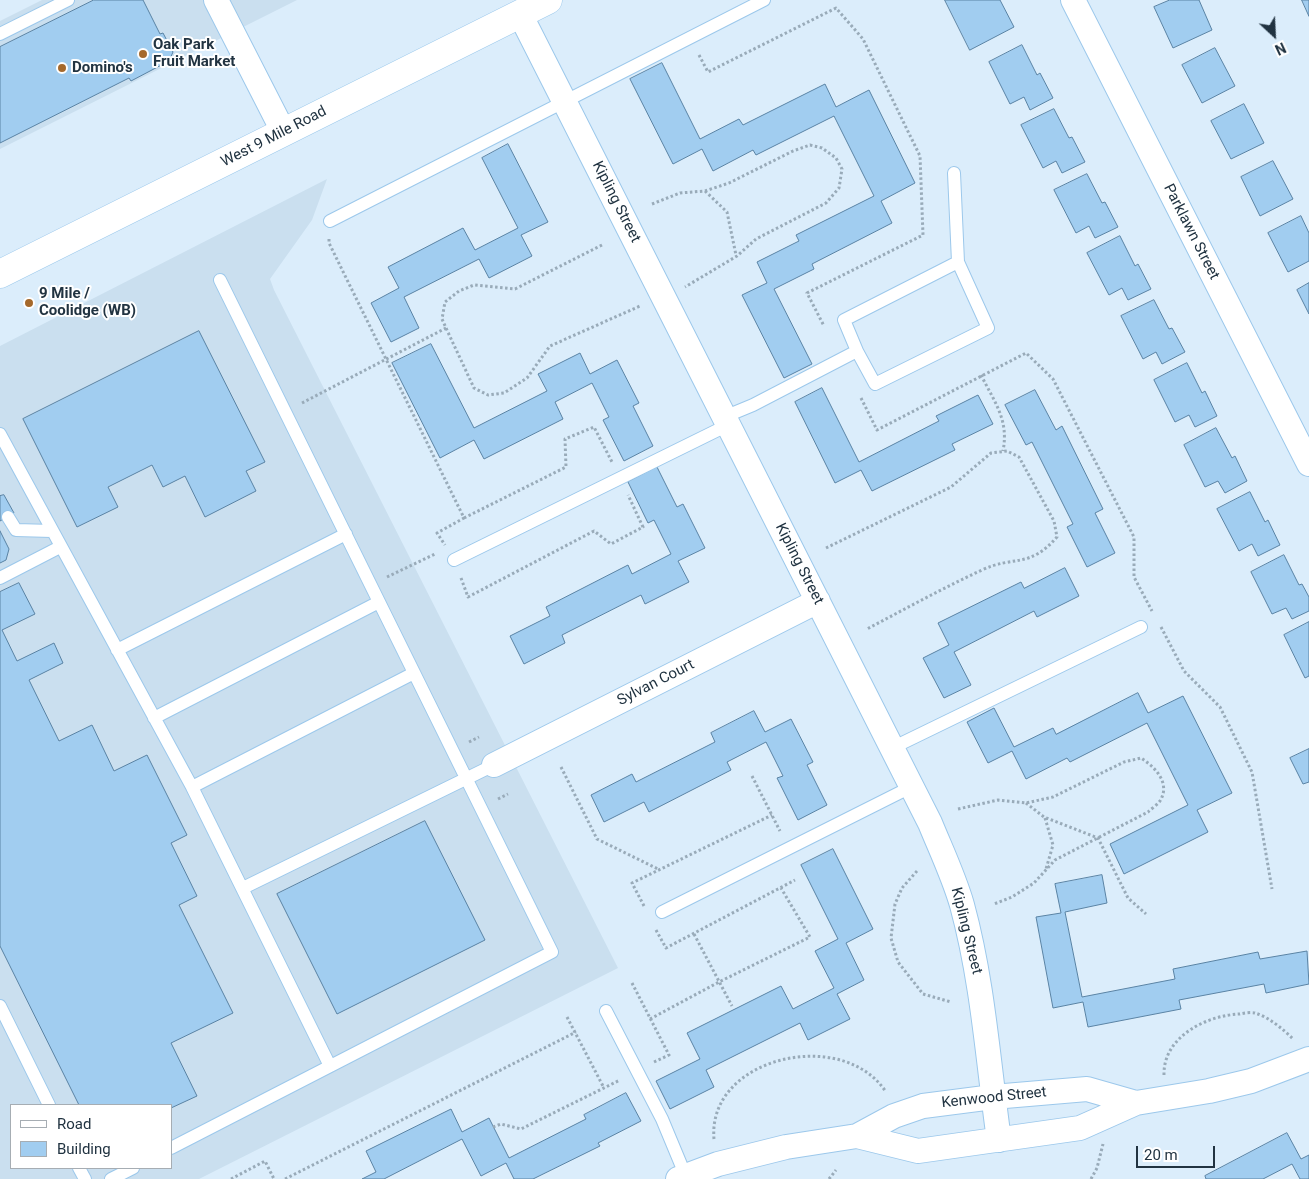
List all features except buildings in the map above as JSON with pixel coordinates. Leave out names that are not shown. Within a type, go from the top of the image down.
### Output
[{"type":"main road","name":"West 9 Mile Road","points":[[0,274],[548,0]]},
{"type":"street","points":[[216,0],[284,133]]},
{"type":"street","name":"Parklawn Street","points":[[1073,0],[1309,464]]},
{"type":"street","name":"Kipling Street","points":[[520,14],[818,601],[941,850],[961,903],[981,994],[999,1140]]},
{"type":"street","name":"Sylvan Court","points":[[494,765],[818,601]]},
{"type":"street","name":"Kenwood Street","points":[[857,1136],[918,1151],[1080,1128],[1136,1103],[1251,1081],[1302,1050]]},
{"type":"street","name":"Kenwood Street","points":[[683,1178],[786,1147],[857,1136],[894,1116],[923,1106],[993,1097],[1087,1089],[1136,1103]]},
{"type":"lane","points":[[0,34],[68,0]]},
{"type":"lane","points":[[330,221],[764,0]]},
{"type":"lane","points":[[954,173],[958,262],[988,328],[874,384],[844,320],[958,262]]},
{"type":"lane","points":[[172,1147],[552,952],[220,280]]},
{"type":"lane","points":[[454,560],[726,421],[857,351]]},
{"type":"lane","points":[[0,435],[192,787],[244,888],[330,1066]]},
{"type":"lane","points":[[8,516],[16,530],[52,530]]},
{"type":"lane","points":[[117,650],[346,534]]},
{"type":"lane","points":[[0,578],[60,547]]},
{"type":"lane","points":[[154,718],[379,602]]},
{"type":"lane","points":[[892,748],[1141,627]]},
{"type":"lane","points":[[192,787],[414,673]]},
{"type":"lane","points":[[244,888],[466,777],[494,765]]},
{"type":"lane","points":[[662,912],[911,787]]},
{"type":"lane","points":[[0,1006],[49,1104]]},
{"type":"lane","points":[[606,1011],[662,1119],[683,1178]]},
{"type":"lane","points":[[111,1179],[131,1169]]},
{"type":"path","points":[[690,37],[708,72],[836,8],[862,39],[920,156],[923,235],[807,293],[841,360]]},
{"type":"path","points":[[602,245],[514,289],[474,285],[459,291],[445,302],[442,319],[474,388],[488,395],[504,393],[527,378],[550,346],[692,284],[736,256],[756,239],[826,203],[838,188],[842,170],[836,158],[822,148],[810,145],[793,151],[729,183],[705,191],[680,193],[652,204]]},
{"type":"path","points":[[705,191],[727,212],[736,256]]},
{"type":"path","points":[[330,221],[329,243],[464,518],[437,532],[447,548]]},
{"type":"path","points":[[285,412],[386,361],[446,328]]},
{"type":"path","points":[[859,395],[878,430],[981,375],[1026,354],[1054,379],[1134,537],[1134,577],[1184,671],[1220,707],[1252,772],[1272,889]]},
{"type":"path","points":[[981,375],[1000,415],[1006,433],[1002,452]]},
{"type":"path","points":[[826,548],[951,487],[977,463],[992,453],[1007,451],[1019,457],[1054,521],[1056,537],[1044,551],[1026,560],[984,569],[867,629]]},
{"type":"path","points":[[371,585],[438,552]]},
{"type":"path","points":[[958,810],[998,800],[1026,803],[1053,797],[1124,762],[1141,758],[1156,768],[1164,784],[1160,801],[1148,812],[1055,860],[1034,883],[994,904]]},
{"type":"path","points":[[561,767],[597,839],[659,870]]},
{"type":"path","points":[[752,776],[784,838]]},
{"type":"path","points":[[1026,803],[1044,817],[1098,838],[1128,898],[1146,914]]},
{"type":"path","points":[[1044,817],[1052,845],[1046,870]]},
{"type":"path","points":[[917,871],[902,888],[895,904],[891,938],[898,962],[923,994],[951,1002]]},
{"type":"path","points":[[650,1019],[810,937],[780,888]]},
{"type":"path","points":[[694,934],[732,1006]]},
{"type":"path","points":[[632,983],[669,1055],[653,1063]]},
{"type":"path","points":[[1165,1098],[1164,1068],[1173,1048],[1190,1030],[1207,1020],[1229,1014],[1255,1013],[1272,1022],[1302,1050]]},
{"type":"path","points":[[567,1017],[604,1088]]},
{"type":"path","points":[[285,1179],[576,1032]]},
{"type":"path","points":[[715,1148],[716,1111],[728,1093],[743,1078],[764,1066],[792,1057],[824,1055],[859,1067],[880,1085],[888,1098]]},
{"type":"path","points":[[493,1127],[501,1124],[521,1129],[626,1077]]},
{"type":"path","points":[[1091,1179],[1097,1168],[1103,1141]]},
{"type":"path","points":[[231,1179],[265,1161],[274,1179]]},
{"type":"path","points":[[828,1179],[836,1170]]},
{"type":"shaded area","points":[[42,0],[297,0],[0,149],[0,21]]},
{"type":"shaded area","points":[[327,179],[312,220],[270,279],[274,290],[618,968],[199,1179],[0,1179],[0,346]]},
{"type":"place","name":"Oak Park Fruit Market","points":[[143,54]]},
{"type":"place","name":"Domino's","points":[[62,68]]},
{"type":"place","name":"9 Mile / Coolidge (WB)","points":[[29,303]]}]
